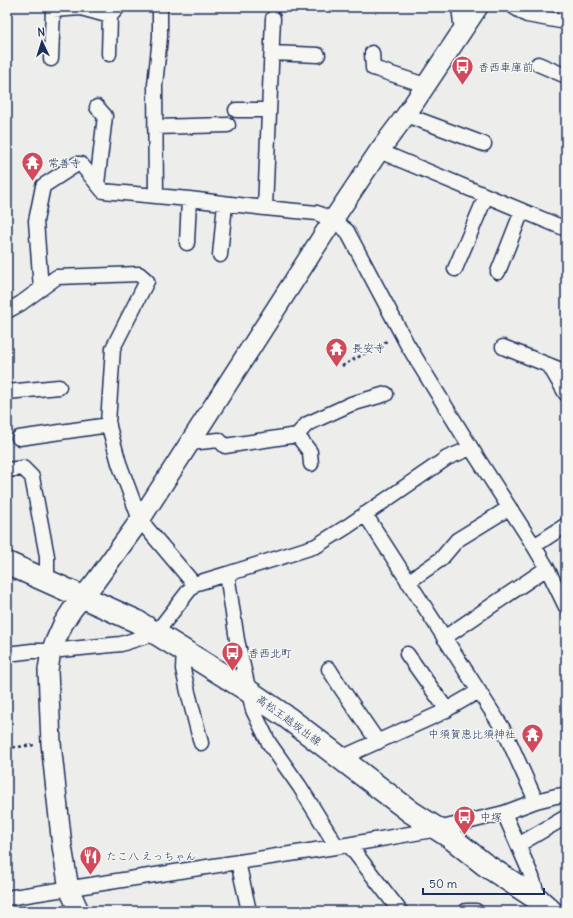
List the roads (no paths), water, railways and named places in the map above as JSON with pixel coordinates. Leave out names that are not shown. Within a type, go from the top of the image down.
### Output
[{"type":"main road","name":"高松王越坂出線","points":[[7,563],[136,621],[249,692],[288,718],[411,812],[450,837],[543,907]]},
{"type":"street","points":[[156,196],[155,85],[164,37],[160,7]]},
{"type":"street","points":[[459,7],[462,31]]},
{"type":"street","points":[[79,911],[69,889],[62,846],[51,743],[48,670],[50,651],[63,624],[72,610],[95,582],[140,520],[333,220],[478,7]]},
{"type":"street","points":[[514,7],[527,15],[566,22]]},
{"type":"street","points":[[51,59],[53,10],[81,8],[114,12],[109,54]]},
{"type":"street","points":[[265,208],[273,18]]},
{"type":"street","points":[[372,52],[373,68],[425,85]]},
{"type":"street","points":[[272,53],[318,56]]},
{"type":"street","points":[[538,64],[566,76]]},
{"type":"street","points":[[97,107],[105,116],[98,184]]},
{"type":"street","points":[[236,110],[269,110]]},
{"type":"street","points":[[406,114],[484,144]]},
{"type":"street","points":[[155,128],[228,124]]},
{"type":"street","points":[[379,151],[566,229]]},
{"type":"street","points":[[41,289],[36,221],[43,186],[77,164],[81,164],[103,191],[317,213],[333,220],[347,231],[407,344],[534,546],[547,568],[566,607]]},
{"type":"street","points":[[455,269],[486,196]]},
{"type":"street","points":[[187,243],[189,199]]},
{"type":"street","points":[[220,255],[225,204]]},
{"type":"street","points":[[498,272],[522,211]]},
{"type":"street","points":[[7,311],[20,304],[57,277],[139,274],[147,282],[113,348],[109,425],[119,463],[140,520],[194,584]]},
{"type":"street","points":[[503,347],[566,372]]},
{"type":"street","points":[[549,365],[566,394]]},
{"type":"street","points":[[7,391],[59,387]]},
{"type":"street","points":[[190,443],[219,440],[225,446],[297,435],[307,424],[351,404],[386,394]]},
{"type":"street","points":[[19,438],[109,425]]},
{"type":"street","points":[[297,435],[310,452],[311,464]]},
{"type":"street","points":[[7,654],[121,644],[156,633],[194,584],[316,546],[348,526],[447,458],[471,448]]},
{"type":"street","points":[[7,470],[23,468],[32,477],[47,556],[46,581]]},
{"type":"street","points":[[408,582],[441,559],[457,540],[509,508]]},
{"type":"street","points":[[365,514],[505,732],[536,801]]},
{"type":"street","points":[[534,546],[566,525]]},
{"type":"street","points":[[444,638],[547,568]]},
{"type":"street","points":[[227,574],[237,640],[253,710],[269,743],[343,846],[400,911]]},
{"type":"street","points":[[184,651],[184,669],[188,692],[201,743]]},
{"type":"street","points":[[407,654],[447,710]]},
{"type":"street","points":[[329,669],[378,742]]},
{"type":"street","points":[[341,758],[439,714],[479,691]]},
{"type":"street","points":[[7,898],[343,846],[438,829],[504,812],[536,801],[556,796],[566,796]]},
{"type":"street","points":[[504,812],[532,877],[543,907]]},
{"type":"street","points":[[518,845],[566,817]]},
{"type":"street","points":[[238,862],[250,911]]},
{"type":"street","points":[[466,911],[476,911]]},
{"type":"place","name":"香西車庫前","points":[[463,86]]},
{"type":"place","name":"常善寺","points":[[32,182]]},
{"type":"place","name":"長安寺","points":[[337,368]]},
{"type":"place","name":"香西北町","points":[[232,672]]},
{"type":"place","name":"中須賀恵比須神社","points":[[532,754]]},
{"type":"place","name":"中塚","points":[[464,836]]},
{"type":"place","name":"たこ八 えっちゃん","points":[[91,876]]}]
